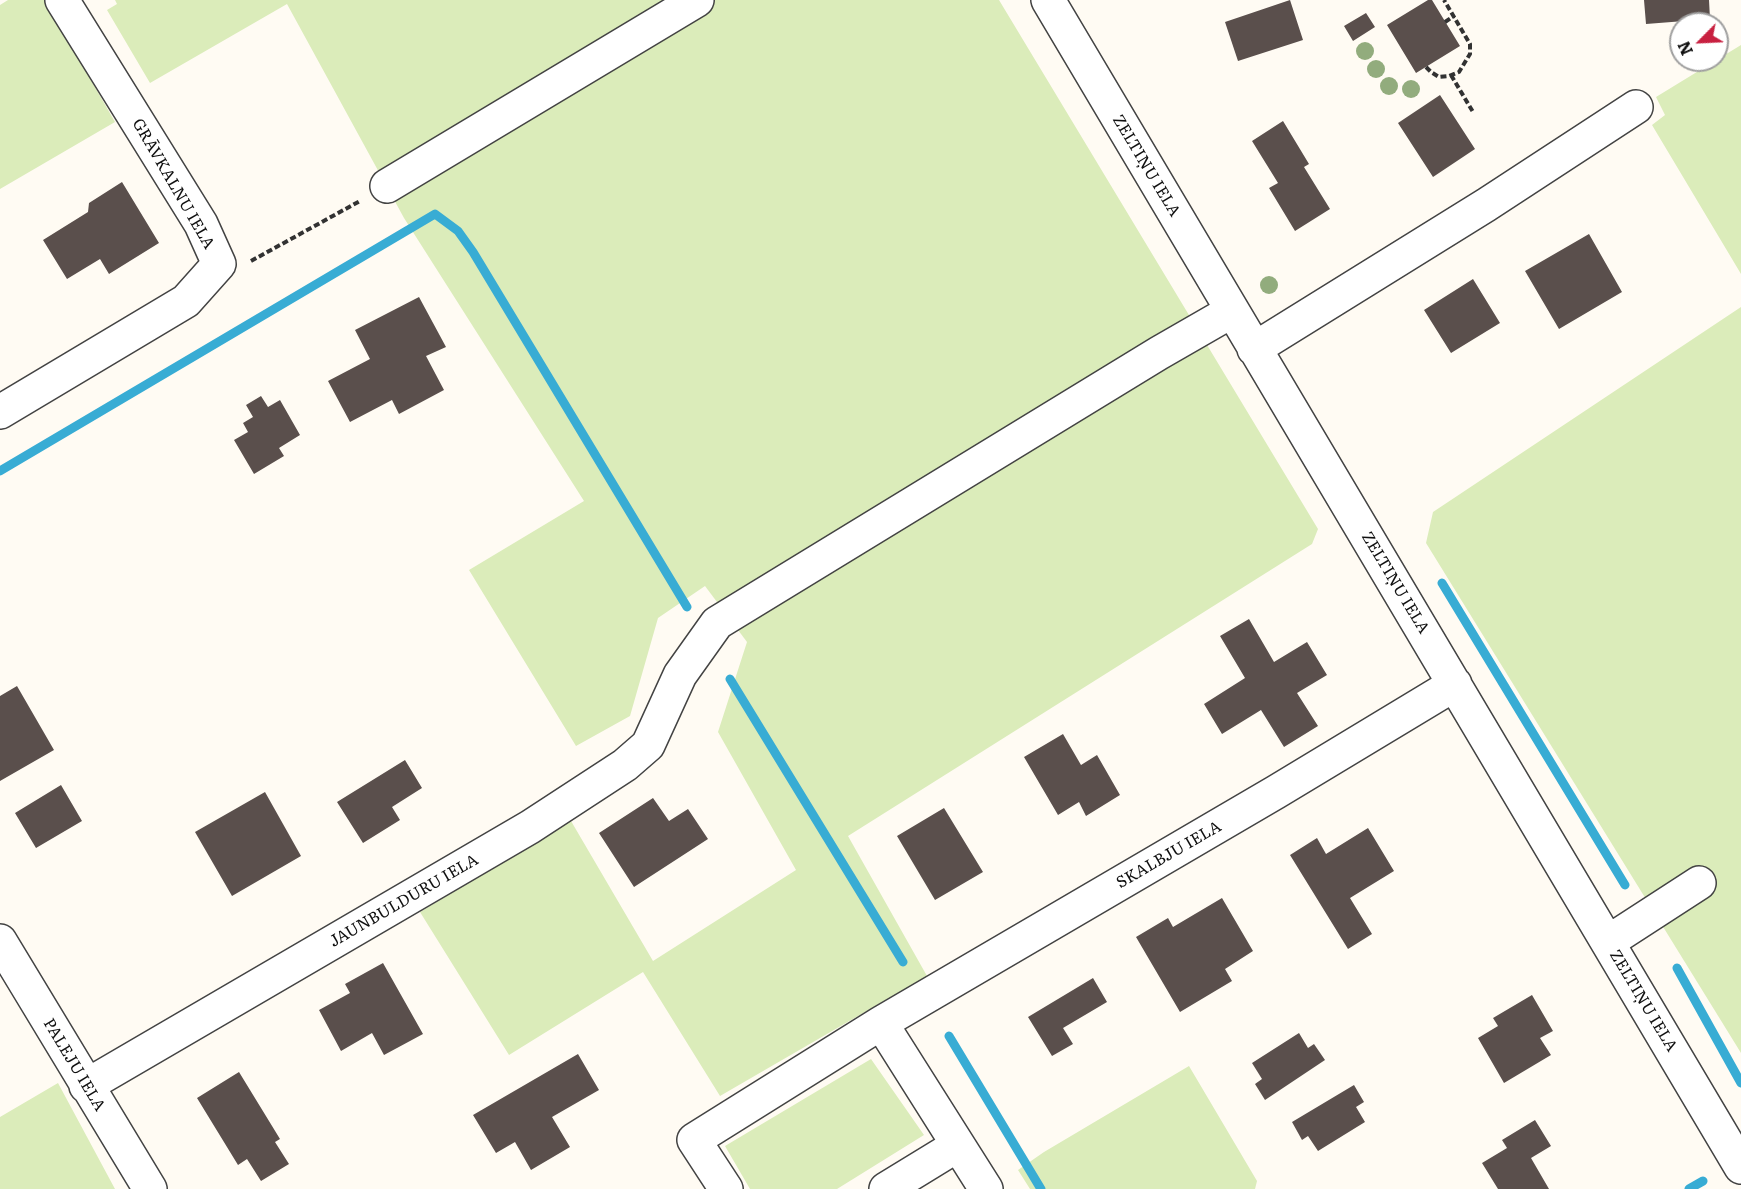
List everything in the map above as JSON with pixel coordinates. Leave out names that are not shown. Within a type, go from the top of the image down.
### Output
[{"type":"street","name":"GRĀVKALNU IELA","points":[[0,412],[186,301],[219,264],[201,224],[62,0]]},
{"type":"street","points":[[387,186],[698,0]]},
{"type":"street","name":"ZELTIŅU IELA","points":[[1048,0],[1741,1167]]},
{"type":"street","points":[[1254,349],[1486,205],[1636,108]]},
{"type":"street","name":"JAUNBULDURU IELA","points":[[87,1086],[530,827],[625,765],[648,745],[680,675],[717,623],[1138,365],[1232,311]]},
{"type":"street","name":"SKALBJU IELA","points":[[726,1189],[694,1140],[881,1023],[1276,792],[1455,684]]},
{"type":"street","points":[[1608,942],[1698,883]]},
{"type":"street","name":"PALEJU IELA","points":[[0,941],[150,1189]]},
{"type":"street","points":[[881,1023],[986,1189]]},
{"type":"street","points":[[886,1189],[958,1145]]},
{"type":"path","points":[[1426,67],[1439,77],[1451,75],[1459,72],[1470,54],[1470,44],[1444,0]]},
{"type":"path","points":[[1445,22],[1454,16]]},
{"type":"path","points":[[1451,75],[1473,112]]},
{"type":"path","points":[[219,264],[254,260],[387,186]]},
{"type":"green space","points":[[8,0],[45,0],[115,122],[0,189],[0,5]]},
{"type":"green space","points":[[115,0],[999,0],[1318,529],[1312,544],[848,836],[927,976],[720,1096],[643,972],[509,1055],[420,912],[571,821],[653,961],[796,870],[718,732],[747,642],[705,586],[658,618],[630,716],[576,746],[469,570],[584,501],[404,218],[287,4],[150,83],[107,10],[117,4]]},
{"type":"green space","points":[[1741,45],[1741,274],[1652,125],[1665,115],[1656,97],[1697,72],[1729,72],[1729,52]]},
{"type":"green space","points":[[1741,307],[1741,1053],[1426,543],[1433,512]]},
{"type":"green space","points":[[871,1059],[924,1135],[837,1189],[750,1189],[725,1146]]},
{"type":"green space","points":[[1189,1066],[1257,1181],[1255,1189],[1030,1189],[1018,1170],[1044,1152]]},
{"type":"green space","points":[[58,1083],[115,1189],[0,1189],[0,1117]]},
{"type":"building","points":[[1290,0],[1303,40],[1238,61],[1225,22]]},
{"type":"building","points":[[1428,0],[1432,0],[1460,46],[1416,73],[1387,25]]},
{"type":"building","points":[[1644,0],[1709,0],[1710,12],[1669,12],[1669,22],[1646,24]]},
{"type":"building","points":[[1366,13],[1375,27],[1353,41],[1344,26]]},
{"type":"building","points":[[1440,95],[1475,149],[1433,177],[1398,123]]},
{"type":"building","points":[[1283,121],[1309,164],[1304,167],[1330,209],[1295,231],[1269,188],[1278,183],[1252,141]]},
{"type":"building","points":[[122,182],[159,243],[109,274],[100,259],[67,279],[43,240],[88,212],[89,203]]},
{"type":"building","points":[[1589,234],[1622,292],[1559,329],[1525,271]]},
{"type":"building","points":[[1473,279],[1500,323],[1451,353],[1424,310]]},
{"type":"building","points":[[419,297],[446,347],[426,356],[444,390],[399,414],[392,400],[350,422],[328,381],[370,359],[355,330]]},
{"type":"building","points":[[261,396],[268,407],[280,400],[300,435],[279,448],[284,456],[254,474],[234,440],[248,432],[243,423],[253,417],[246,405]]},
{"type":"building","points":[[1249,619],[1274,662],[1307,642],[1327,675],[1297,693],[1318,726],[1284,747],[1261,710],[1222,734],[1204,704],[1245,678],[1220,636]]},
{"type":"building","points":[[17,686],[54,750],[0,781],[0,696]]},
{"type":"building","points":[[1063,734],[1081,765],[1097,755],[1120,795],[1086,816],[1079,802],[1058,815],[1024,757]]},
{"type":"building","points":[[405,760],[422,788],[392,807],[400,820],[363,843],[337,802]]},
{"type":"building","points":[[61,785],[82,821],[36,848],[15,813]]},
{"type":"building","points":[[265,792],[301,856],[232,896],[195,832]]},
{"type":"building","points":[[653,798],[669,821],[688,809],[708,839],[634,887],[599,833]]},
{"type":"building","points":[[944,808],[983,872],[935,900],[897,836]]},
{"type":"building","points":[[1368,828],[1394,871],[1350,898],[1372,934],[1348,949],[1290,855],[1317,838],[1326,854]]},
{"type":"building","points":[[1222,898],[1253,951],[1225,969],[1232,981],[1180,1012],[1136,937],[1168,918],[1173,927]]},
{"type":"building","points":[[383,963],[423,1034],[384,1055],[372,1033],[341,1051],[319,1010],[350,993],[345,984]]},
{"type":"building","points":[[1093,978],[1107,1002],[1063,1028],[1073,1044],[1052,1056],[1028,1017]]},
{"type":"building","points":[[1532,995],[1553,1031],[1540,1038],[1551,1055],[1504,1083],[1478,1038],[1498,1026],[1493,1018]]},
{"type":"building","points":[[1299,1033],[1308,1048],[1314,1044],[1325,1060],[1265,1100],[1255,1084],[1262,1079],[1252,1063]]},
{"type":"building","points":[[578,1054],[599,1090],[552,1117],[570,1147],[531,1170],[515,1142],[496,1153],[473,1115]]},
{"type":"building","points":[[239,1072],[280,1139],[275,1142],[289,1164],[261,1181],[247,1159],[238,1165],[197,1098]]},
{"type":"building","points":[[1354,1085],[1364,1102],[1356,1107],[1365,1122],[1318,1151],[1308,1136],[1302,1140],[1292,1122]]},
{"type":"building","points":[[1535,1120],[1551,1146],[1531,1158],[1549,1189],[1498,1189],[1482,1163],[1507,1148],[1502,1140]]},
{"type":"waterway","points":[[0,471],[435,214],[458,231],[473,252],[687,607]]},
{"type":"waterway","points":[[1442,583],[1625,885]]},
{"type":"waterway","points":[[730,679],[903,962]]},
{"type":"waterway","points":[[1677,968],[1741,1083]]},
{"type":"waterway","points":[[949,1036],[1041,1189]]},
{"type":"waterway","points":[[1689,1189],[1703,1181]]}]
